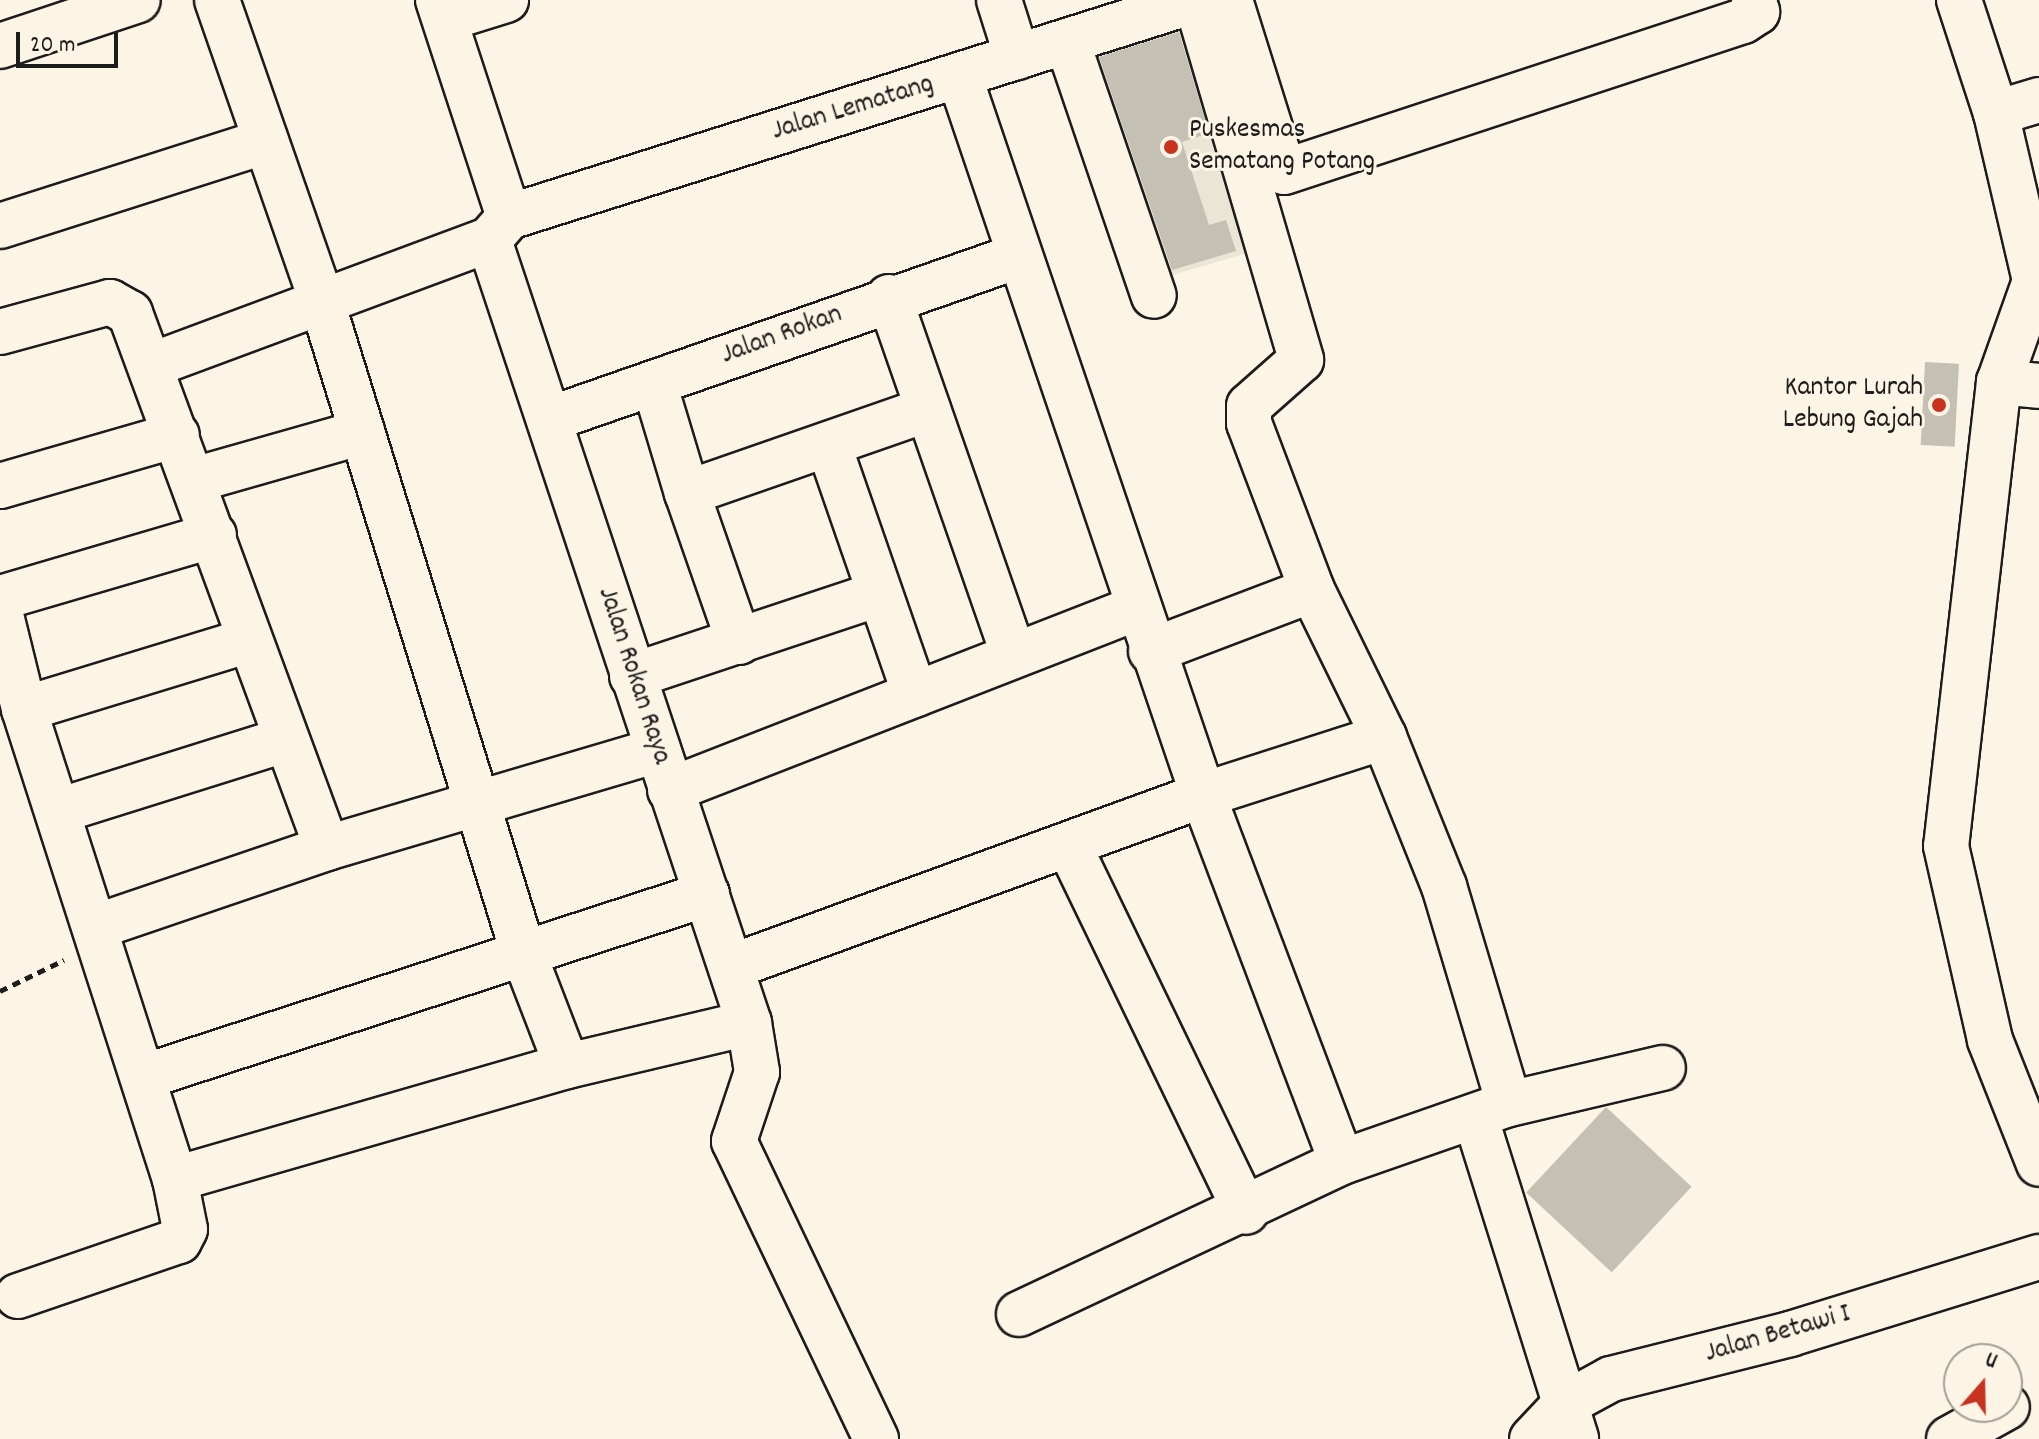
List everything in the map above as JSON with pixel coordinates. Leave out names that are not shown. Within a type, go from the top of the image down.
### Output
[{"type":"street","points":[[0,46],[138,0]]},
{"type":"street","points":[[217,0],[321,299],[481,804],[523,952],[567,1066]]},
{"type":"street","points":[[442,10],[506,0]]},
{"type":"street","points":[[999,0],[1017,57]]},
{"type":"street","points":[[1197,0],[1250,125],[1284,172],[1743,21],[1757,12],[1754,0]]},
{"type":"street","name":"Jalan Lematang","points":[[152,365],[269,327],[321,299],[499,228],[959,75],[1197,0]]},
{"type":"street","points":[[1230,0],[1250,125],[1301,360],[1249,406],[1249,423],[1312,590],[1384,737],[1444,886],[1492,1111],[1570,1422]]},
{"type":"street","points":[[1959,0],[1996,113],[2037,281],[1946,846],[1977,995],[2034,1135]]},
{"type":"street","name":"Jalan Rokan Raya","points":[[442,10],[550,419],[632,676],[749,1023],[757,1072],[741,1157],[876,1439]]},
{"type":"street","points":[[1067,41],[1154,296]]},
{"type":"street","points":[[959,75],[1015,257],[1134,609],[1342,1162]]},
{"type":"street","points":[[1996,113],[2039,100]]},
{"type":"street","points":[[0,226],[266,141]]},
{"type":"street","name":"Jalan Rokan","points":[[550,419],[889,297],[1015,257]]},
{"type":"street","points":[[889,297],[1014,655]]},
{"type":"street","points":[[0,332],[119,303],[152,365],[285,740],[327,848]]},
{"type":"street","points":[[654,383],[687,493],[739,642]]},
{"type":"street","points":[[687,493],[928,409]]},
{"type":"street","points":[[194,480],[362,432]]},
{"type":"street","points":[[0,486],[177,435]]},
{"type":"street","points":[[829,446],[876,595],[915,695]]},
{"type":"street","points":[[0,598],[214,535]]},
{"type":"street","points":[[1151,651],[1312,590]]},
{"type":"street","points":[[632,676],[876,595]]},
{"type":"street","points":[[98,934],[327,848],[481,804],[664,770],[915,695],[1134,609]]},
{"type":"street","points":[[0,611],[24,709],[175,1179],[185,1229],[179,1241],[18,1296]]},
{"type":"street","points":[[24,709],[250,640]]},
{"type":"street","points":[[731,967],[1070,848],[1203,795],[1384,737]]},
{"type":"street","points":[[58,811],[285,740]]},
{"type":"street","points":[[1070,848],[1246,1212]]},
{"type":"street","points":[[143,1077],[707,894]]},
{"type":"street","points":[[175,1179],[567,1066],[749,1023]]},
{"type":"street","points":[[1019,1314],[1246,1212],[1342,1162],[1492,1111],[1663,1068]]},
{"type":"street","name":"Jalan Betawi I","points":[[1532,1439],[1570,1422],[1611,1379],[2039,1257]]},
{"type":"street","points":[[1949,1439],[1978,1423]]},
{"type":"path","points":[[0,991],[98,934]]},
{"type":"shaded area","name":"Puskesmas Sematang Potang","points":[[1192,8],[1261,249],[1145,283],[1076,41]]},
{"type":"building","points":[[1179,32],[1209,133],[1182,142],[1209,225],[1226,220],[1236,251],[1172,270],[1099,57]]},
{"type":"building","name":"Kantor Lurah Lebung Gajah","points":[[1925,362],[1959,364],[1955,447],[1921,445]]},
{"type":"building","points":[[1606,1107],[1692,1187],[1612,1272],[1526,1193]]},
{"type":"place","name":"Puskesmas Sematang Potang","points":[[1171,147]]},
{"type":"place","name":"Kantor Lurah Lebung Gajah","points":[[1939,405]]}]
